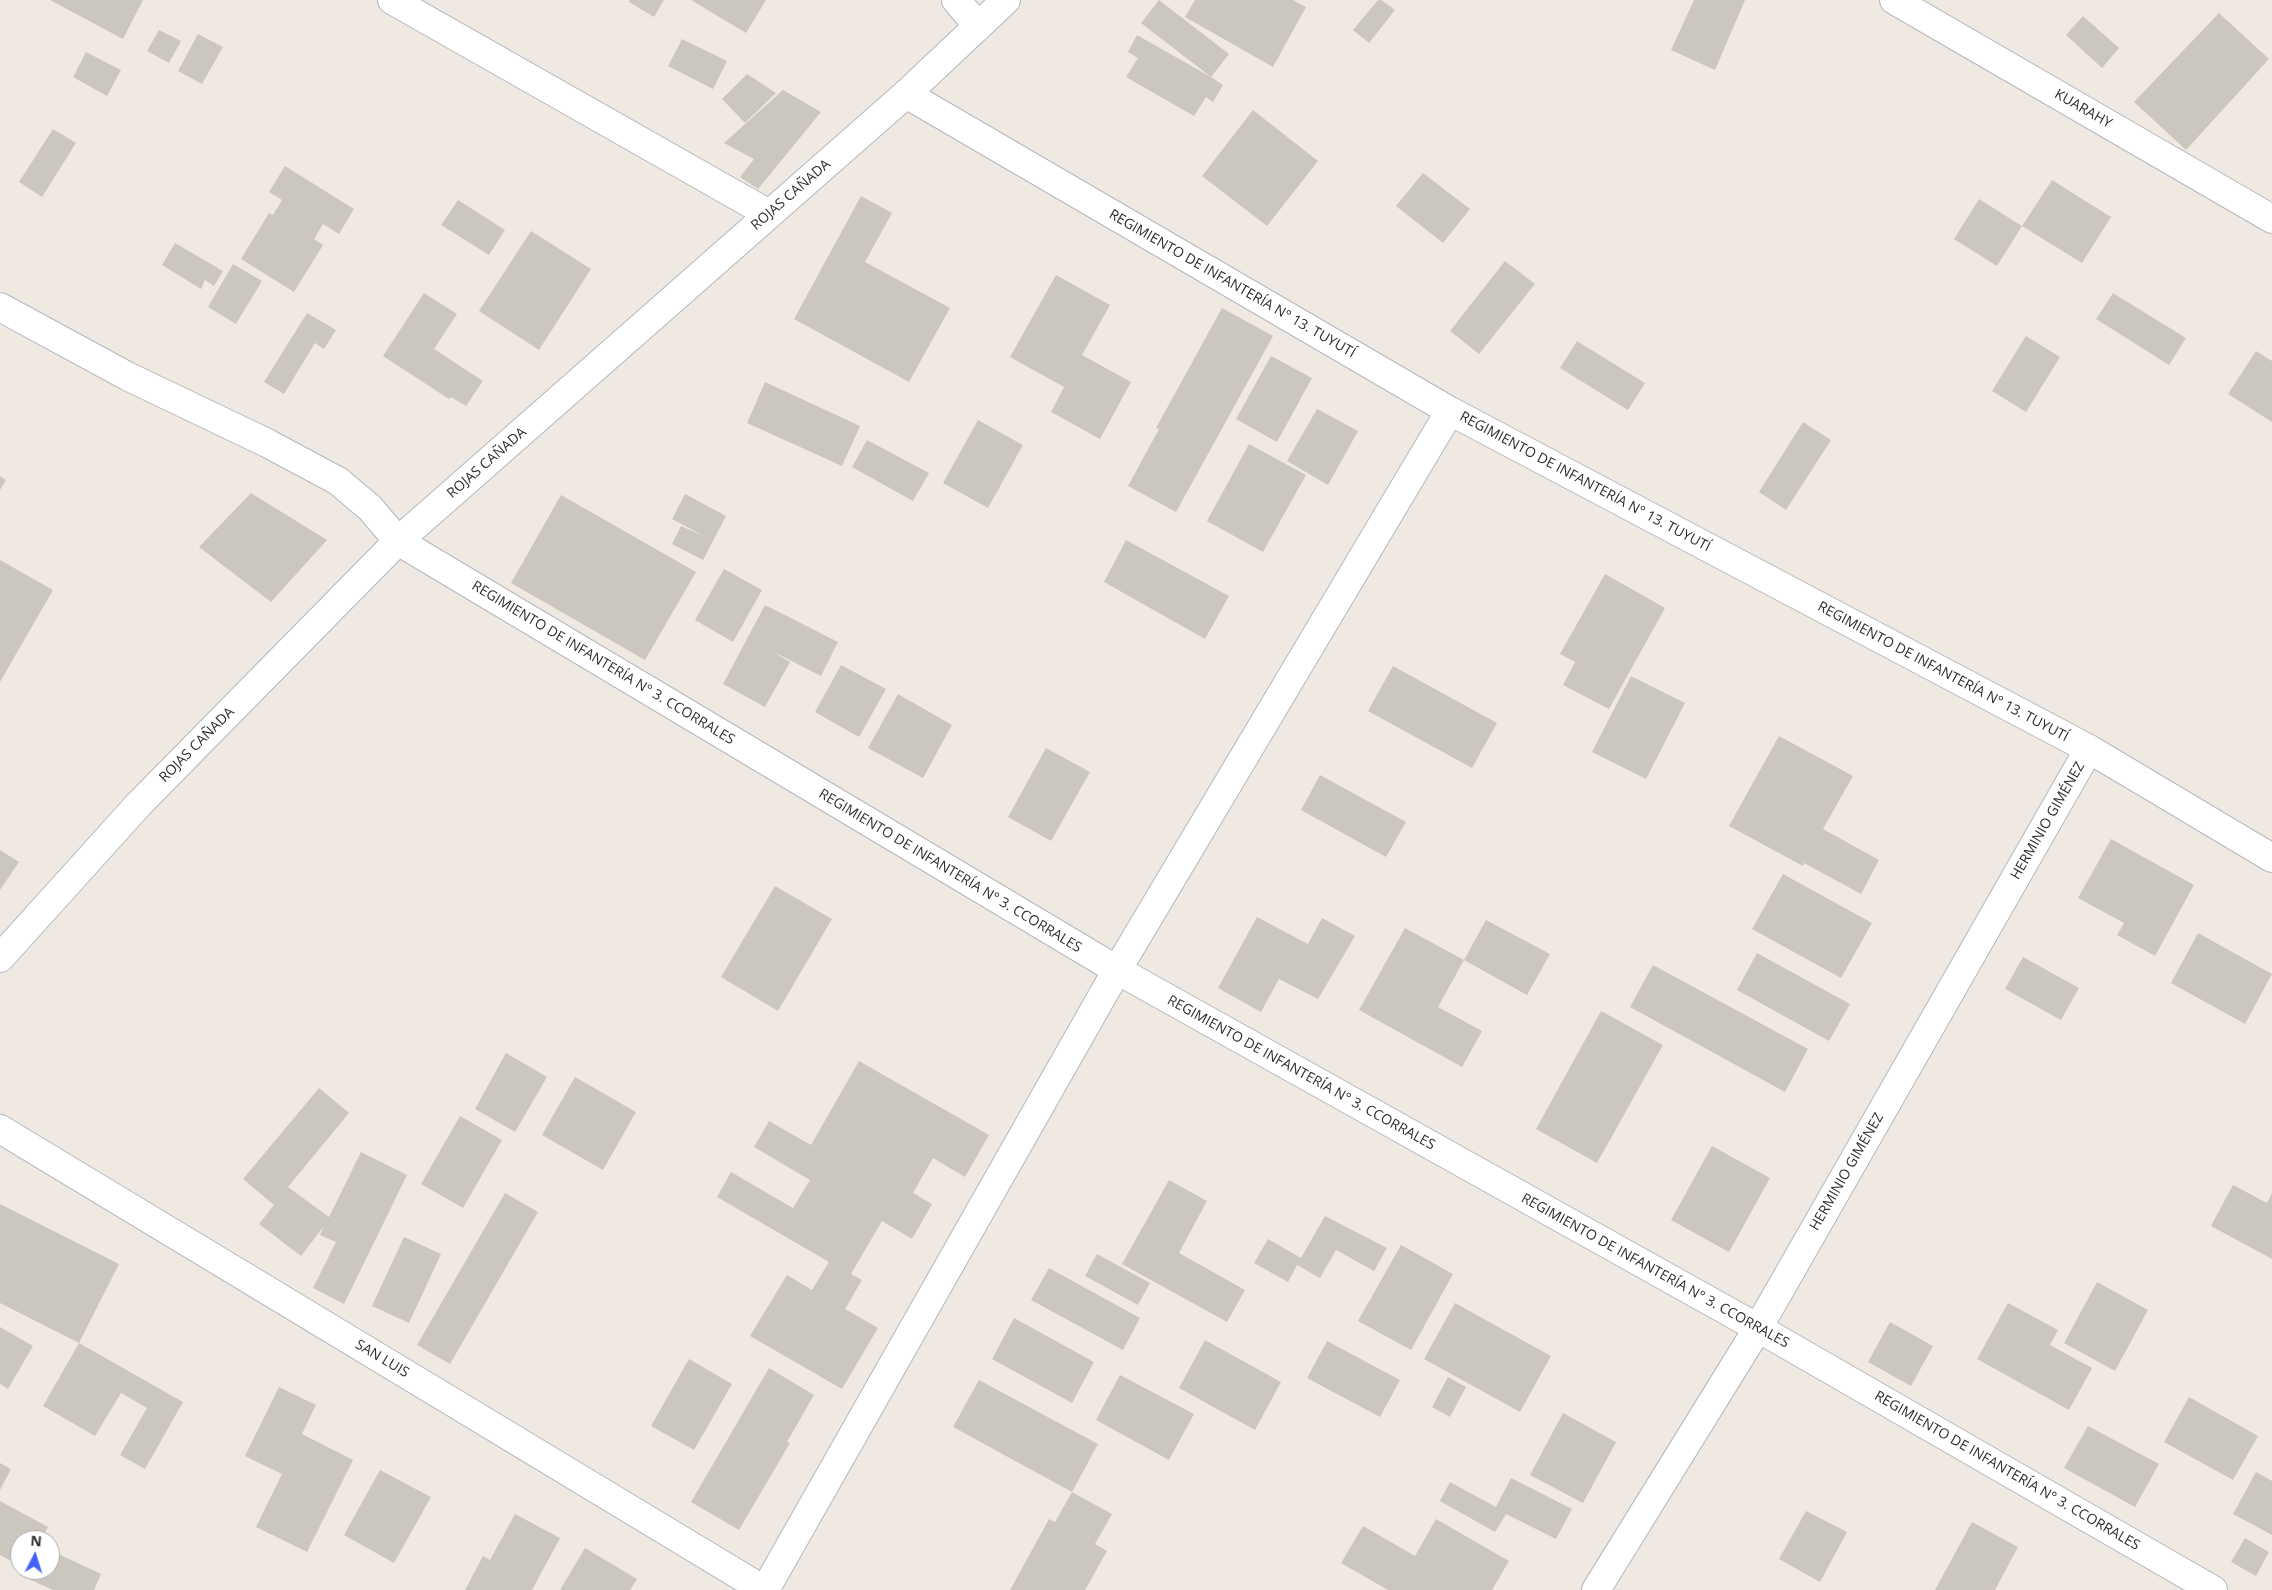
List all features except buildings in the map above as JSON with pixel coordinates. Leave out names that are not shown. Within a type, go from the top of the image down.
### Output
[{"type":"street","points":[[392,0],[769,214]]},
{"type":"street","points":[[956,0],[978,26]]},
{"type":"street","name":"ROJAS CAÑADA","points":[[0,958],[139,804],[398,542],[906,94],[1006,0]]},
{"type":"street","name":"KUARAHY","points":[[1894,0],[2272,219]]},
{"type":"street","name":"REGIMIENTO DE INFANTERÍA N° 13. TUYUTÍ","points":[[906,94],[1450,411],[2089,749],[2272,858]]},
{"type":"street","name":"REGIMIENTO DE INFANTERÍA N° 3. CCORRALES","points":[[0,307],[127,376],[267,443],[338,481],[370,508],[398,542],[1116,970],[1758,1328],[2213,1590]]},
{"type":"street","points":[[765,1590],[1116,970],[1450,411]]},
{"type":"street","name":"HERMINIO GIMÉNEZ","points":[[1596,1590],[1758,1328],[2089,749]]},
{"type":"street","name":"SAN LUIS","points":[[0,1128],[765,1590]]}]
